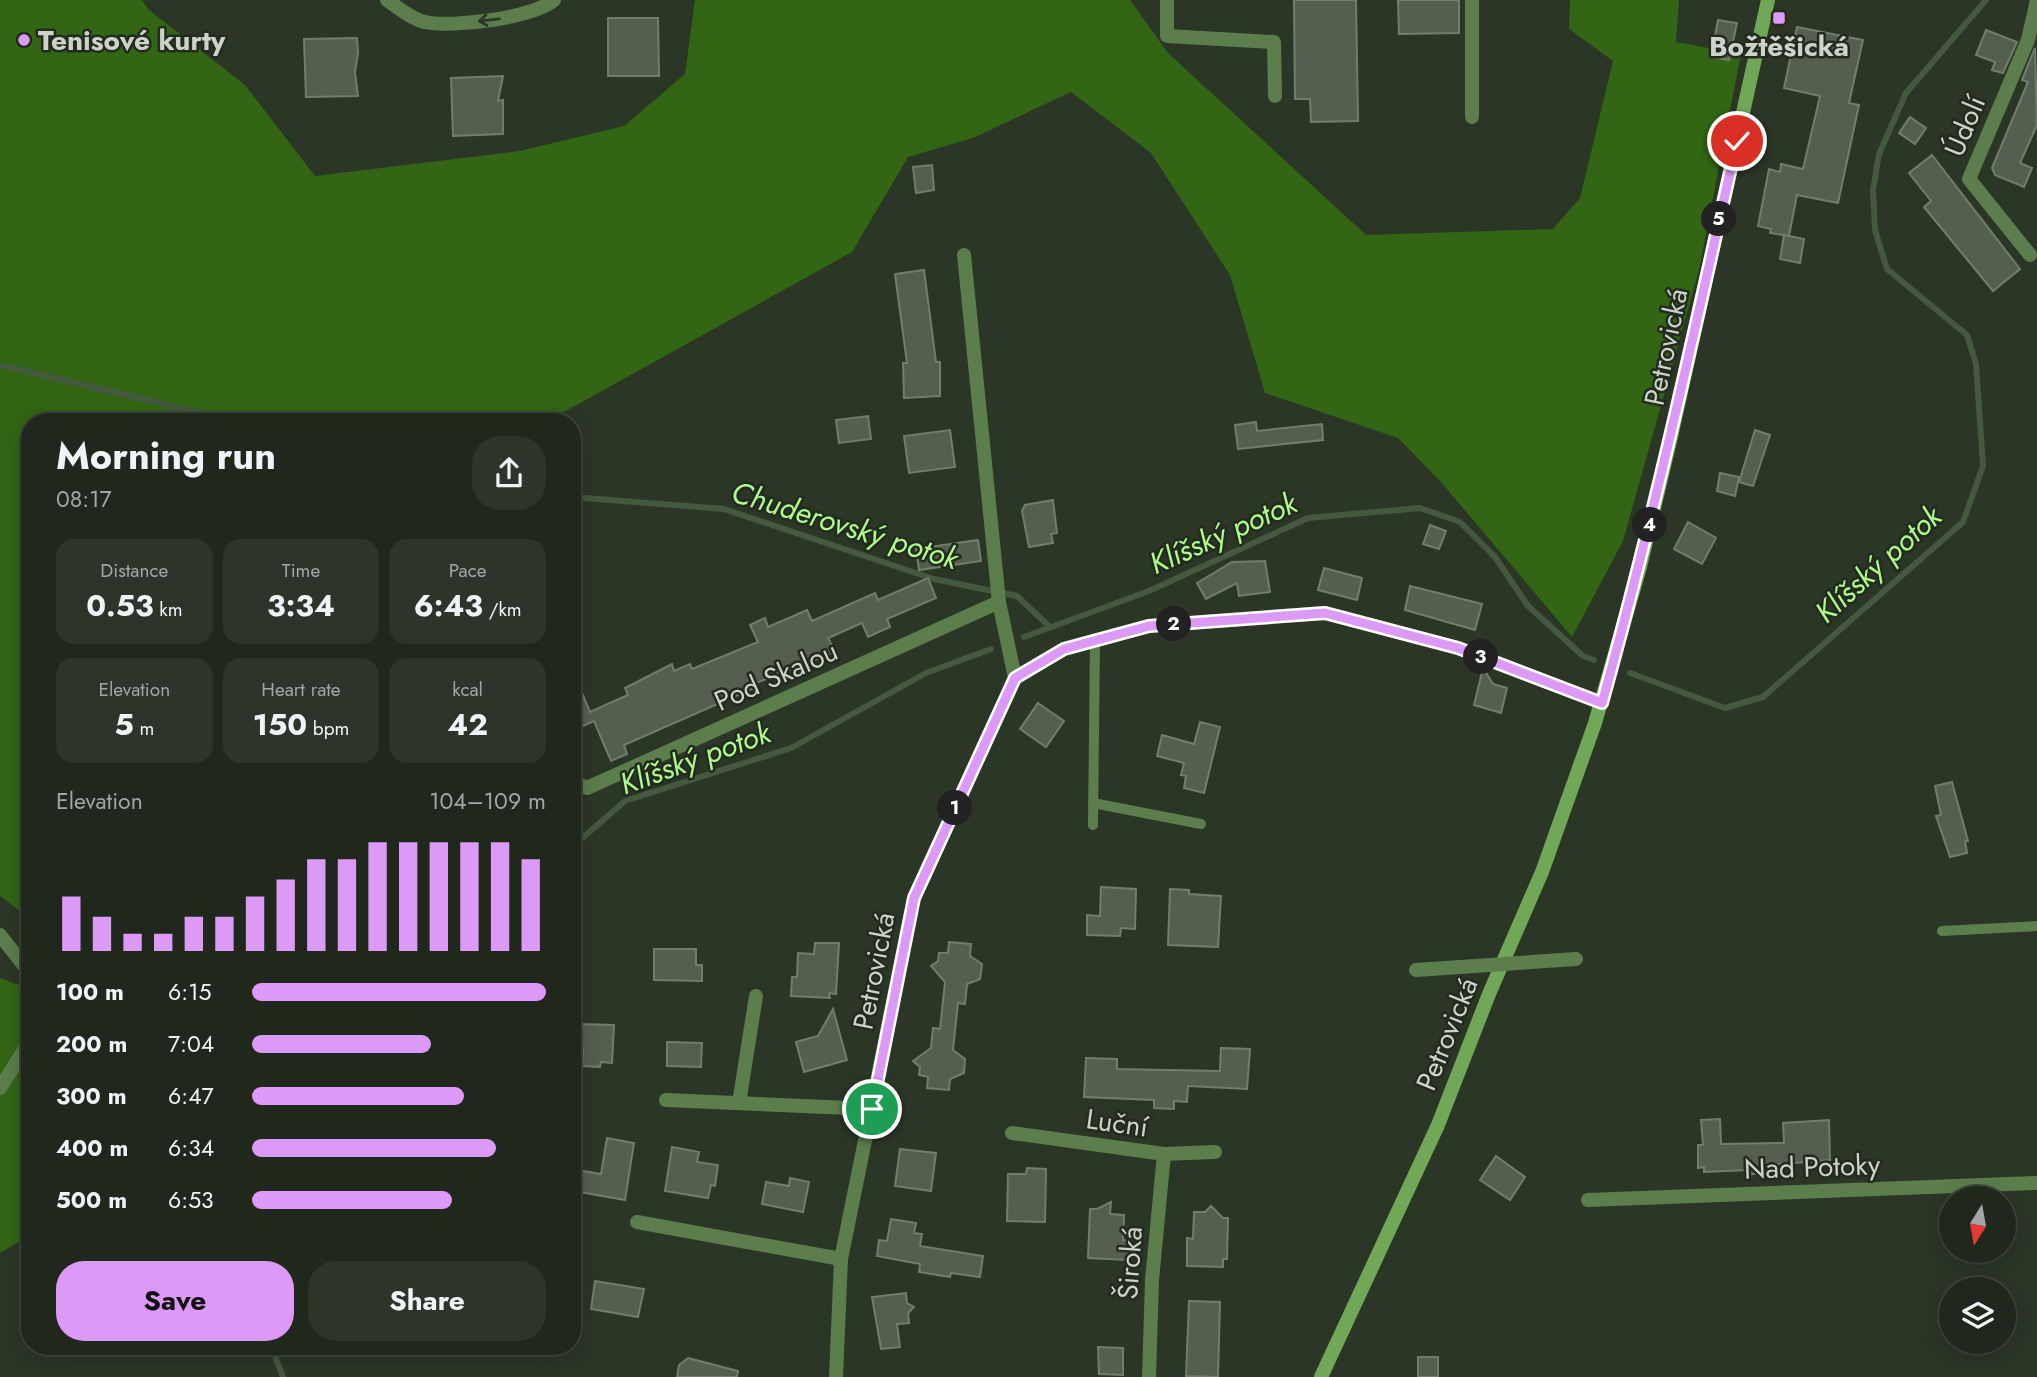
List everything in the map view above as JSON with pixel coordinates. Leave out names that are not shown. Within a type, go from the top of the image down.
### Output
[{"type":"main road","name":"Petrovická","points":[[1321,1377],[1438,1125],[1489,994],[1542,872],[1602,703],[1640,567],[1671,437],[1768,0]]},
{"type":"street","points":[[387,0],[425,22],[488,21],[521,16],[554,0]]},
{"type":"street","points":[[1167,0],[1167,36],[1274,42],[1275,96]]},
{"type":"street","points":[[1472,0],[1472,117]]},
{"type":"street","name":"Údolí","points":[[2030,256],[1969,179],[2028,40],[2037,0]]},
{"type":"street","points":[[964,255],[999,601],[1015,678],[1064,649],[1149,626],[1325,613],[1458,648],[1602,703]]},
{"type":"street","name":"Pod Skalou","points":[[581,785],[587,788],[999,601]]},
{"type":"street","name":"Petrovická","points":[[836,1377],[841,1259],[914,898],[1015,678]]},
{"type":"street","points":[[0,935],[21,962]]},
{"type":"street","points":[[1416,970],[1576,958]]},
{"type":"street","points":[[739,1103],[756,996]]},
{"type":"street","points":[[0,1088],[21,1055]]},
{"type":"street","points":[[666,1100],[872,1109]]},
{"type":"street","name":"Luční","points":[[1012,1133],[1164,1154],[1215,1152]]},
{"type":"street","name":"Široká","points":[[1149,1377],[1152,1280],[1164,1154]]},
{"type":"street","name":"Nad Potoky","points":[[1588,1200],[2037,1183]]},
{"type":"street","points":[[637,1222],[841,1259]]},
{"type":"lane","points":[[1093,825],[1095,641]]},
{"type":"lane","points":[[1093,803],[1201,824]]},
{"type":"lane","points":[[1942,931],[2037,926]]},
{"type":"green space","points":[[0,0],[142,0],[149,10],[245,85],[315,176],[520,151],[624,126],[685,74],[695,0],[1130,0],[1168,53],[1366,235],[1553,229],[1580,198],[1613,61],[1569,29],[1570,0],[1679,0],[1676,42],[1741,54],[1699,270],[1623,541],[1572,637],[1441,482],[1398,438],[1265,393],[1230,275],[1151,153],[1071,92],[973,138],[908,157],[852,252],[562,413],[21,413],[21,912],[0,896]]},
{"type":"green space","points":[[0,978],[21,986],[21,1240],[0,1253]]},
{"type":"building","points":[[1294,0],[1356,0],[1358,121],[1311,122],[1310,99],[1295,99]]},
{"type":"building","points":[[1398,0],[1459,0],[1459,33],[1399,34]]},
{"type":"building","points":[[608,18],[658,18],[659,76],[608,76]]},
{"type":"building","points":[[1718,20],[1737,23],[1729,60],[1711,57]]},
{"type":"building","points":[[1797,27],[1863,40],[1849,103],[1859,105],[1838,203],[1797,195],[1789,236],[1770,233],[1771,229],[1758,226],[1769,169],[1780,172],[1781,164],[1803,169],[1820,96],[1784,88]]},
{"type":"building","points":[[1986,30],[2017,42],[2003,73],[1992,70],[1995,62],[1976,55]]},
{"type":"building","points":[[357,38],[355,72],[358,96],[306,97],[304,39]]},
{"type":"building","points":[[2035,48],[2037,125],[2020,163],[2032,168],[2024,187],[1995,175],[1992,168],[2028,82],[2022,80]]},
{"type":"building","points":[[503,76],[498,101],[503,100],[503,134],[453,136],[451,78]]},
{"type":"building","points":[[1910,117],[1926,128],[1915,144],[1899,133]]},
{"type":"building","points":[[1932,155],[2020,269],[1993,291],[1924,207],[1931,201],[1909,173]]},
{"type":"building","points":[[932,165],[934,190],[916,193],[913,167]]},
{"type":"building","points":[[1784,235],[1804,239],[1800,263],[1780,259]]},
{"type":"building","points":[[924,270],[936,362],[940,362],[940,396],[904,398],[903,363],[907,363],[895,274]]},
{"type":"building","points":[[868,416],[871,439],[839,443],[836,420]]},
{"type":"building","points":[[1256,422],[1257,431],[1322,424],[1323,440],[1238,449],[1235,425]]},
{"type":"building","points":[[950,430],[955,467],[909,473],[904,436]]},
{"type":"building","points":[[1755,430],[1770,435],[1753,486],[1739,482]]},
{"type":"building","points":[[1720,473],[1739,477],[1735,496],[1717,491]]},
{"type":"building","points":[[1053,500],[1057,533],[1051,534],[1053,543],[1029,547],[1022,511],[1025,505]]},
{"type":"building","points":[[1688,522],[1716,538],[1702,564],[1674,549]]},
{"type":"building","points":[[1430,525],[1446,531],[1439,549],[1423,544]]},
{"type":"building","points":[[978,540],[981,561],[919,570],[916,549]]},
{"type":"building","points":[[1265,561],[1270,592],[1239,596],[1237,583],[1206,599],[1197,583],[1232,562]]},
{"type":"building","points":[[1324,568],[1362,578],[1357,600],[1318,590]]},
{"type":"building","points":[[928,578],[936,598],[887,619],[890,627],[868,637],[862,623],[828,638],[835,652],[751,685],[752,689],[624,745],[627,754],[611,761],[594,721],[581,727],[581,690],[590,712],[628,695],[625,688],[672,664],[674,671],[690,664],[692,669],[758,642],[750,625],[765,618],[768,627],[807,610],[812,621],[875,593],[878,600]]},
{"type":"building","points":[[1410,586],[1482,604],[1475,630],[1405,610]]},
{"type":"building","points":[[1483,668],[1493,684],[1507,688],[1501,713],[1474,705]]},
{"type":"building","points":[[1038,703],[1064,721],[1046,747],[1020,729]]},
{"type":"building","points":[[1200,722],[1220,727],[1204,793],[1184,788],[1186,776],[1181,775],[1184,763],[1157,756],[1162,735],[1194,744]]},
{"type":"building","points":[[1952,782],[1968,841],[1965,841],[1967,853],[1950,857],[1936,816],[1941,815],[1935,786]]},
{"type":"building","points":[[1101,887],[1136,889],[1135,929],[1121,928],[1120,936],[1087,935],[1087,915],[1100,916]]},
{"type":"building","points":[[1170,889],[1189,890],[1189,894],[1221,896],[1218,947],[1168,945]]},
{"type":"building","points":[[949,942],[971,944],[970,956],[982,964],[980,979],[967,984],[965,1004],[958,1003],[953,1050],[965,1059],[964,1073],[950,1079],[949,1090],[927,1088],[928,1077],[919,1075],[920,1067],[913,1061],[931,1048],[933,1028],[940,1029],[945,982],[931,966],[938,961],[939,953],[948,953]]},
{"type":"building","points":[[815,943],[839,943],[836,994],[829,993],[830,998],[791,996],[792,977],[797,977],[798,953],[814,954]]},
{"type":"building","points":[[654,949],[696,949],[696,965],[702,965],[702,981],[654,980]]},
{"type":"building","points":[[833,1009],[847,1060],[804,1072],[796,1042],[818,1036]]},
{"type":"building","points":[[581,1024],[614,1025],[612,1063],[601,1062],[600,1067],[582,1066]]},
{"type":"building","points":[[667,1042],[702,1043],[701,1067],[667,1066]]},
{"type":"building","points":[[1221,1048],[1250,1049],[1247,1089],[1188,1086],[1187,1102],[1174,1101],[1174,1109],[1154,1108],[1154,1100],[1084,1097],[1086,1058],[1117,1059],[1117,1069],[1220,1071]]},
{"type":"building","points":[[1720,1119],[1721,1144],[1784,1143],[1783,1123],[1829,1120],[1830,1160],[1768,1165],[1768,1174],[1749,1174],[1749,1170],[1704,1172],[1704,1167],[1698,1168],[1698,1145],[1703,1145],[1701,1120]]},
{"type":"building","points":[[607,1138],[634,1143],[625,1200],[581,1192],[581,1171],[601,1174]]},
{"type":"building","points":[[672,1147],[699,1152],[697,1162],[718,1165],[715,1186],[711,1185],[708,1198],[665,1191]]},
{"type":"building","points":[[900,1149],[936,1153],[931,1191],[895,1186]]},
{"type":"building","points":[[1496,1156],[1525,1177],[1510,1200],[1480,1180]]},
{"type":"building","points":[[1027,1168],[1046,1169],[1045,1222],[1007,1221],[1008,1174],[1026,1174]]},
{"type":"building","points":[[790,1178],[809,1182],[803,1212],[762,1204],[766,1182],[789,1186]]},
{"type":"building","points":[[1111,1202],[1110,1214],[1124,1215],[1123,1240],[1128,1241],[1127,1260],[1088,1258],[1090,1209],[1097,1209]]},
{"type":"building","points":[[1211,1206],[1223,1218],[1228,1218],[1227,1259],[1223,1259],[1223,1267],[1187,1266],[1187,1238],[1193,1239],[1194,1212],[1205,1212]]},
{"type":"building","points":[[891,1219],[916,1223],[914,1233],[922,1234],[920,1246],[983,1256],[980,1277],[951,1273],[950,1277],[919,1272],[920,1264],[877,1256],[879,1240],[887,1241]]},
{"type":"building","points":[[595,1281],[644,1289],[638,1317],[591,1309]]},
{"type":"building","points":[[906,1293],[907,1303],[914,1307],[908,1313],[909,1323],[897,1324],[900,1347],[881,1349],[872,1297]]},
{"type":"building","points":[[1189,1301],[1220,1302],[1218,1377],[1186,1376]]},
{"type":"building","points":[[1098,1347],[1123,1348],[1123,1375],[1099,1374]]},
{"type":"building","points":[[1418,1357],[1438,1357],[1438,1377],[1418,1377]]},
{"type":"building","points":[[688,1358],[738,1371],[737,1377],[677,1377],[679,1365]]},
{"type":"waterway","name":"Klíšský potok","points":[[1630,673],[1725,708],[1763,697],[1963,522],[1983,466],[1976,364],[1967,335],[1887,269],[1875,230],[1873,190],[1879,154],[1906,93],[1986,0]]},
{"type":"waterway","name":"Chuderovský potok","points":[[0,365],[201,413]]},
{"type":"waterway","name":"Chuderovský potok","points":[[581,498],[724,509],[934,579],[1017,596],[1050,627]]},
{"type":"waterway","name":"Klíšský potok","points":[[1024,637],[1149,591],[1308,518],[1420,508],[1460,522],[1495,557],[1528,606],[1583,656],[1594,660]]},
{"type":"waterway","name":"Klíšský potok","points":[[581,839],[625,801],[791,748],[926,673],[991,649]]},
{"type":"waterway","name":"Klíšský potok","points":[[274,1355],[283,1377]]},
{"type":"place","name":"Božtěšická","points":[[1779,18]]},
{"type":"place","name":"Tenisové kurty","points":[[24,40]]},
{"type":"route","points":[[872,1109],[914,898],[1015,678],[1064,649],[1149,626],[1325,613],[1458,648],[1602,703],[1640,567],[1737,141]]}]
